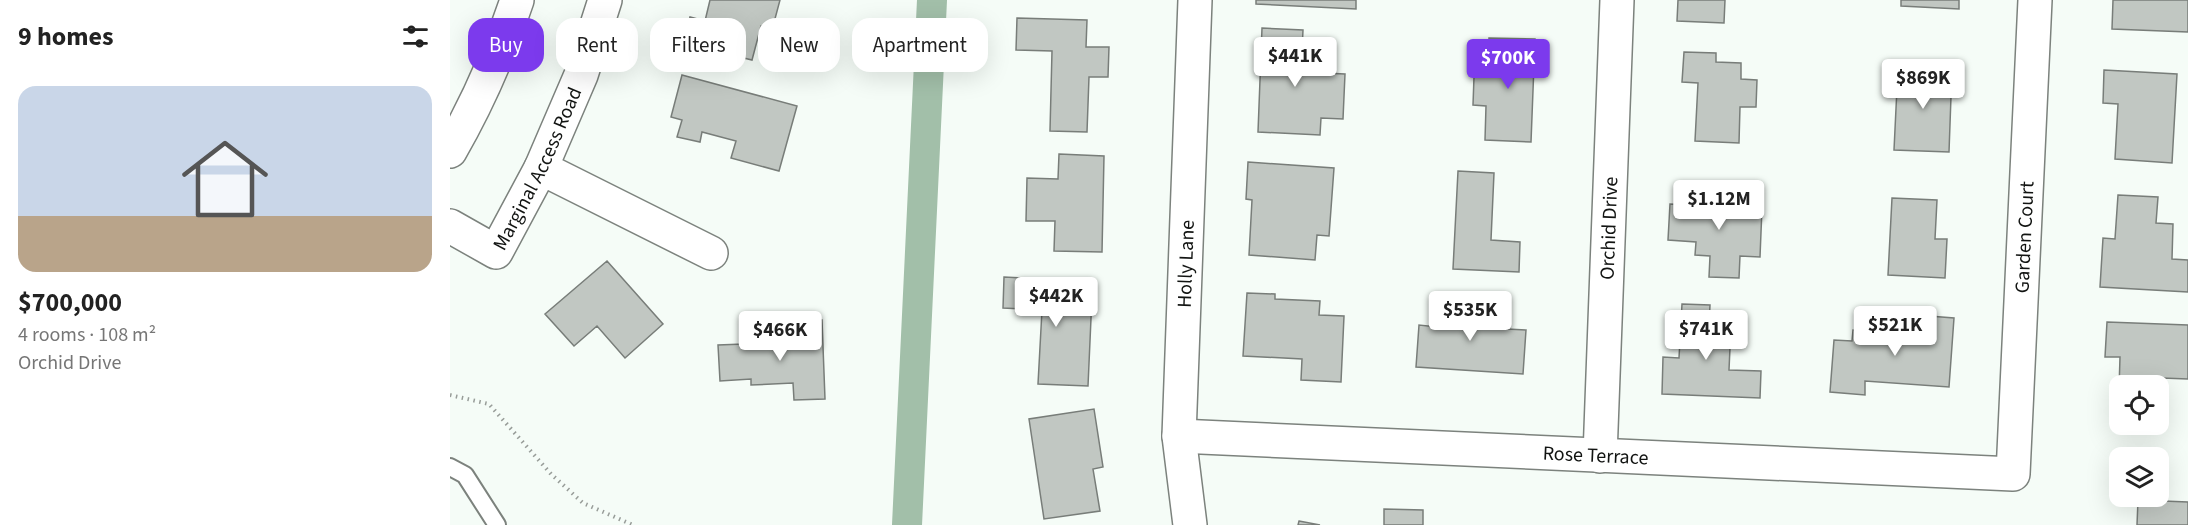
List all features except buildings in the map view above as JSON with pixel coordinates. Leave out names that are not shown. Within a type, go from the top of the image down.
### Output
[{"type":"street","points":[[450,151],[492,65],[517,0]]},
{"type":"street","name":"Marginal Access Road","points":[[450,226],[496,252],[541,168],[581,75],[605,0]]},
{"type":"street","name":"Holly Lane","points":[[1190,525],[1179,436],[1195,0]]},
{"type":"street","name":"Orchid Drive","points":[[1600,456],[1617,0]]},
{"type":"street","name":"Garden Court","points":[[2013,474],[2035,0]]},
{"type":"street","points":[[541,168],[711,253]]},
{"type":"street","name":"Rose Terrace","points":[[1179,436],[2013,474]]},
{"type":"lane","points":[[450,467],[465,475],[497,525]]},
{"type":"path","points":[[450,395],[489,404],[551,474],[583,503],[633,525]]},
{"type":"waterway","points":[[907,525],[932,0]]}]
